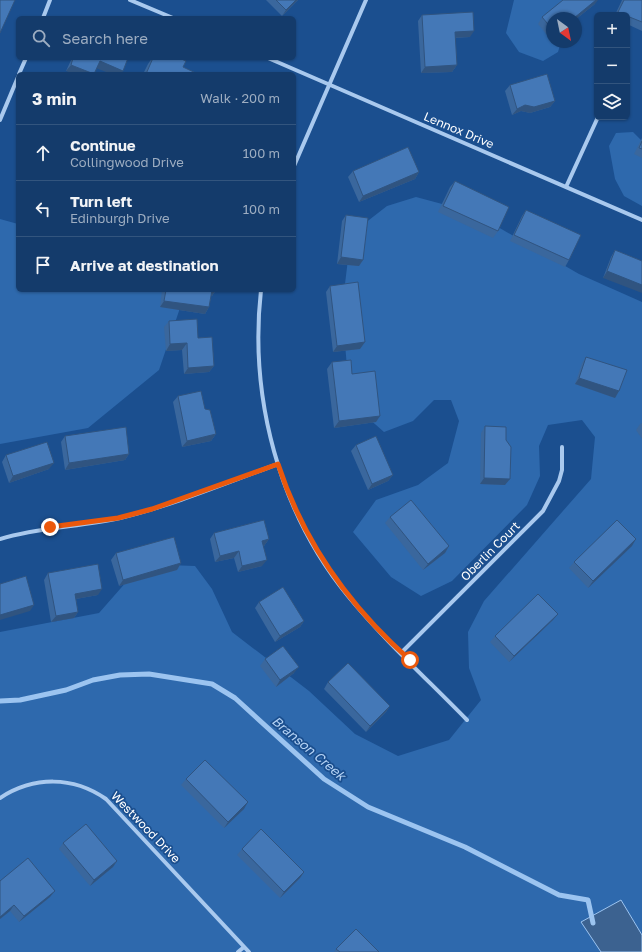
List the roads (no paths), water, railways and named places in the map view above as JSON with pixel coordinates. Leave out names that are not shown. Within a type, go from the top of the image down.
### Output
[{"type":"street","points":[[44,16],[50,0]]},
{"type":"street","points":[[130,0],[168,16]]},
{"type":"street","points":[[296,161],[366,0]]},
{"type":"street","points":[[20,72],[25,60]]},
{"type":"street","name":"Lennox Drive","points":[[273,60],[642,220]]},
{"type":"street","points":[[0,120],[16,82]]},
{"type":"street","points":[[566,187],[597,120]]},
{"type":"street","points":[[261,292],[258,317],[260,385],[266,419],[278,464],[299,516],[321,557],[352,600],[376,629],[467,720]]},
{"type":"street","name":"Oberlin Court","points":[[401,653],[543,511],[559,481],[562,470],[562,447]]},
{"type":"street","points":[[0,538],[50,527],[118,518],[138,513],[278,464]]},
{"type":"street","name":"Westwood Drive","points":[[0,798],[31,784],[53,781],[76,784],[97,792],[106,799],[249,952]]},
{"type":"street","points":[[238,952],[244,946]]},
{"type":"waterway","name":"Branson Creek","points":[[0,701],[20,700],[66,690],[93,680],[120,675],[149,674],[212,684],[235,698],[324,779],[368,807],[465,847],[559,895],[588,900],[593,923]]}]
